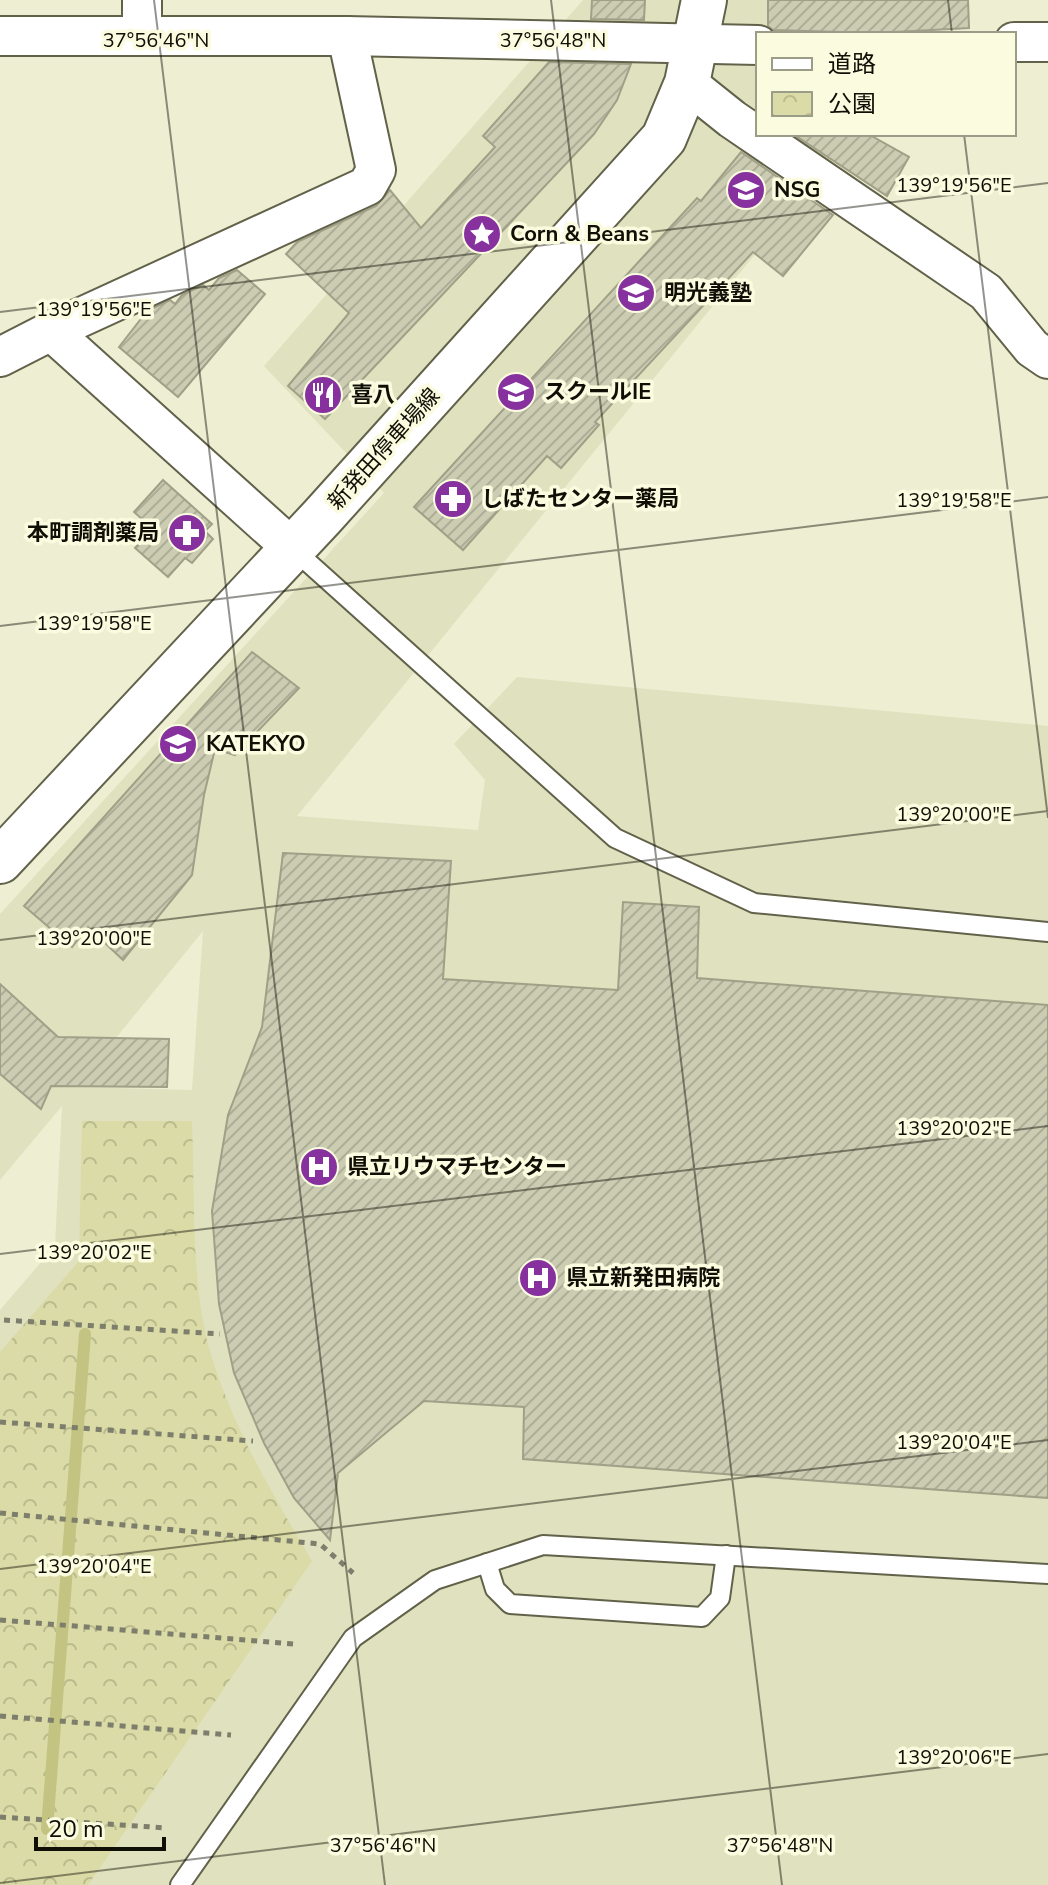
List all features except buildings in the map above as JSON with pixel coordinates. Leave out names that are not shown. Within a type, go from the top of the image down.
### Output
[{"type":"main road","name":"新発田停車場線","points":[[0,861],[292,548],[664,138],[691,64],[704,0]]},
{"type":"street","points":[[0,36],[142,18],[691,64],[756,46]]},
{"type":"street","points":[[0,357],[367,186],[376,170],[347,36]]},
{"type":"street","points":[[1016,42],[1048,42]]},
{"type":"street","points":[[691,64],[732,119],[756,135]]},
{"type":"street","points":[[757,136],[986,292],[1032,348],[1048,359]]},
{"type":"street","points":[[51,331],[292,548]]},
{"type":"lane","points":[[292,548],[615,838],[754,903],[1048,932]]},
{"type":"lane","points":[[180,1885],[353,1638],[435,1580],[543,1545],[1048,1574]]},
{"type":"lane","points":[[487,1563],[495,1589],[510,1604],[702,1617],[720,1598],[726,1555]]},
{"type":"path","points":[[4,1320],[220,1334]]},
{"type":"path","points":[[0,1422],[253,1441]]},
{"type":"path","points":[[0,1513],[320,1544],[353,1573]]},
{"type":"path","points":[[0,1620],[294,1644]]},
{"type":"path","points":[[0,1716],[231,1735]]},
{"type":"path","points":[[0,1817],[167,1828]]},
{"type":"shaded area","name":"県立新発田病院","points":[[583,0],[897,0],[895,32],[756,32],[756,136],[851,136],[297,816],[478,830],[485,780],[454,744],[517,677],[1048,726],[1048,1885],[0,1885],[0,1310],[55,1246],[62,1106],[0,1180],[0,914],[384,493],[264,366]],"holes":[[[203,931],[192,1090],[76,1087]]]},
{"type":"green space","points":[[82,1121],[192,1121],[197,1272],[212,1358],[243,1437],[312,1561],[88,1885],[0,1885],[0,1352],[79,1261]]},
{"type":"waterway","points":[[47,1829],[85,1334]]},
{"type":"place","name":"NSG","points":[[746,190]]},
{"type":"place","name":"Corn & Beans","points":[[482,234]]},
{"type":"place","name":"明光義塾","points":[[636,293]]},
{"type":"place","name":"スクールIE","points":[[516,392]]},
{"type":"place","name":"喜八","points":[[323,395]]},
{"type":"place","name":"しばたセンター薬局","points":[[453,499]]},
{"type":"place","name":"本町調剤薬局","points":[[187,533]]},
{"type":"place","name":"KATEKYO","points":[[178,744]]},
{"type":"place","name":"県立リウマチセンター","points":[[319,1167]]},
{"type":"place","name":"県立新発田病院","points":[[538,1278]]}]
